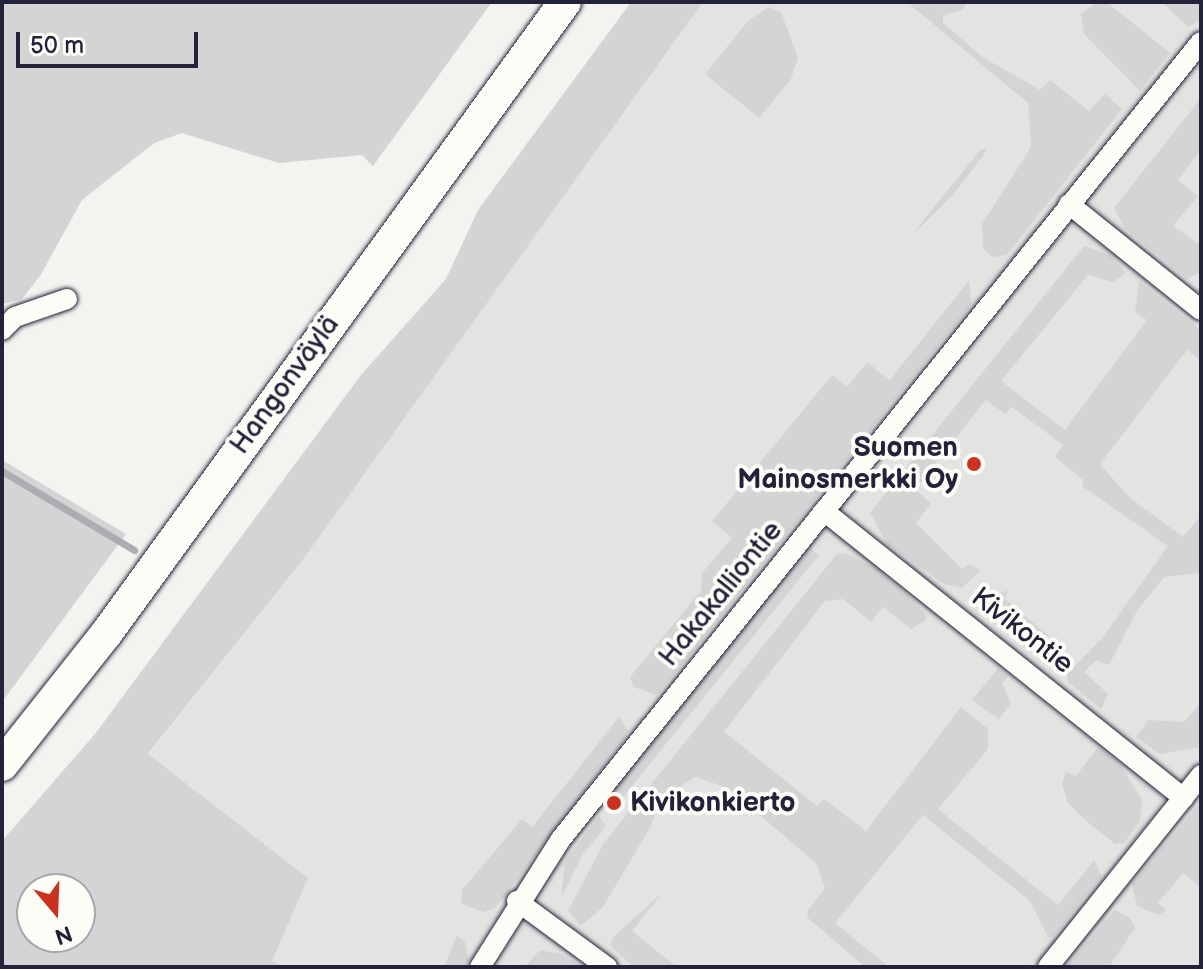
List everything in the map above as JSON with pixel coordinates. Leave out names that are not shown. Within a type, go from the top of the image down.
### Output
[{"type":"highway","name":"Hangonväylä","points":[[2,765],[106,634],[565,2]]},
{"type":"street","name":"Hakakalliontie","points":[[480,967],[517,901],[824,511],[1201,42]]},
{"type":"street","points":[[1069,204],[1201,310]]},
{"type":"street","points":[[2,330],[15,317],[67,299]]},
{"type":"street","name":"Kivikontie","points":[[824,511],[1184,798]]},
{"type":"street","points":[[1048,967],[1201,775]]},
{"type":"street","points":[[517,901],[607,967]]},
{"type":"shaded area","points":[[2,2],[492,2],[373,166],[362,155],[279,163],[182,133],[154,143],[82,200],[40,276],[22,299],[2,304]]},
{"type":"shaded area","points":[[631,2],[703,2],[302,561],[148,754],[308,878],[272,961],[284,967],[2,967],[2,841],[95,734],[361,375],[446,279],[478,210]]},
{"type":"shaded area","points":[[703,2],[1201,2],[1201,967],[284,967],[272,962],[148,755],[302,561]]},
{"type":"shaded area","points":[[907,2],[968,2],[962,10],[943,15],[943,23],[981,56],[1040,90],[1050,80],[1089,111],[1105,94],[1122,109],[1007,255],[992,257],[983,249],[982,224],[1031,147],[1028,103]]},
{"type":"shaded area","points":[[1096,2],[1108,3],[1170,53],[1140,91],[1084,34],[1081,14]]},
{"type":"shaded area","points":[[1162,2],[1201,2],[1201,20],[1188,27]]},
{"type":"shaded area","points":[[769,7],[781,12],[798,58],[791,79],[759,118],[705,74],[748,21]]},
{"type":"shaded area","points":[[1201,98],[1201,150],[1178,180],[1198,196],[1173,226],[1201,245],[1201,272],[1187,279],[1125,229],[1114,208]]},
{"type":"shaded area","points":[[981,149],[988,149],[953,195],[910,237]]},
{"type":"shaded area","points":[[1084,246],[1110,255],[1126,273],[1113,282],[1088,275],[1001,381],[1065,430],[1147,320],[1135,313],[1139,281],[1201,330],[1201,361],[1187,350],[1100,464],[1129,497],[1183,537],[1201,515],[1201,573],[1164,577],[1137,611],[1109,665],[1096,660],[1084,672],[1108,694],[1101,709],[1067,681],[1067,674],[1103,637],[1168,546],[1082,486],[1083,480],[1055,457],[1063,445],[1012,407],[1005,414],[986,400],[915,489],[931,503],[916,523],[962,569],[970,564],[980,571],[962,588],[944,584],[887,544],[870,513]]},
{"type":"shaded area","points":[[969,280],[972,304],[673,676],[657,695],[633,687],[630,677],[701,591],[702,573],[732,538],[712,521],[832,375],[847,387],[867,362],[890,380]]},
{"type":"shaded area","points":[[2,460],[126,534],[2,702]]},
{"type":"shaded area","points":[[803,542],[819,555],[621,799],[605,786]]},
{"type":"shaded area","points":[[846,553],[877,569],[913,600],[926,615],[925,621],[911,629],[883,607],[871,622],[843,599],[825,601],[724,732],[817,806],[824,799],[866,831],[961,707],[988,729],[988,749],[938,809],[1058,905],[1094,860],[1102,876],[1053,937],[1048,937],[1030,901],[923,815],[835,923],[889,967],[865,967],[808,918],[807,911],[825,888],[816,863],[728,788],[695,777],[661,799],[650,828],[603,907],[581,926],[568,911],[603,844],[837,554]]},
{"type":"shaded area","points":[[1010,590],[1004,598],[1049,636],[1032,653],[983,612],[985,598]]},
{"type":"shaded area","points":[[998,668],[1008,676],[1002,683],[1011,703],[999,719],[972,700]]},
{"type":"shaded area","points":[[1201,703],[1201,747],[1160,754],[1136,737],[1148,720],[1184,722]]},
{"type":"shaded area","points":[[619,717],[628,731],[625,738],[495,908],[484,912],[461,904],[462,890],[522,819],[532,827]]},
{"type":"shaded area","points":[[1098,747],[1118,762],[1142,799],[1140,821],[1124,843],[1115,844],[1084,819],[1068,803],[1062,784],[1066,771],[1076,776]]},
{"type":"shaded area","points":[[1201,802],[1201,887],[1183,873],[1158,903],[1167,910],[1158,915],[1137,906],[1132,884]]},
{"type":"shaded area","points":[[599,816],[606,826],[583,854],[561,898],[565,861]]},
{"type":"shaded area","points":[[663,892],[632,931],[677,967],[633,967],[610,945],[613,937]]},
{"type":"shaded area","points":[[1115,910],[1130,918],[1135,928],[1109,967],[1066,967]]},
{"type":"shaded area","points":[[457,935],[465,942],[469,961],[466,967],[444,967]]},
{"type":"shaded area","points":[[540,950],[561,954],[581,966],[525,967]]},
{"type":"waterway","points":[[2,471],[134,550]]},
{"type":"place","name":"Suomen Mainosmerkki Oy","points":[[974,464]]},
{"type":"place","name":"Kivikonkierto","points":[[614,803]]}]
